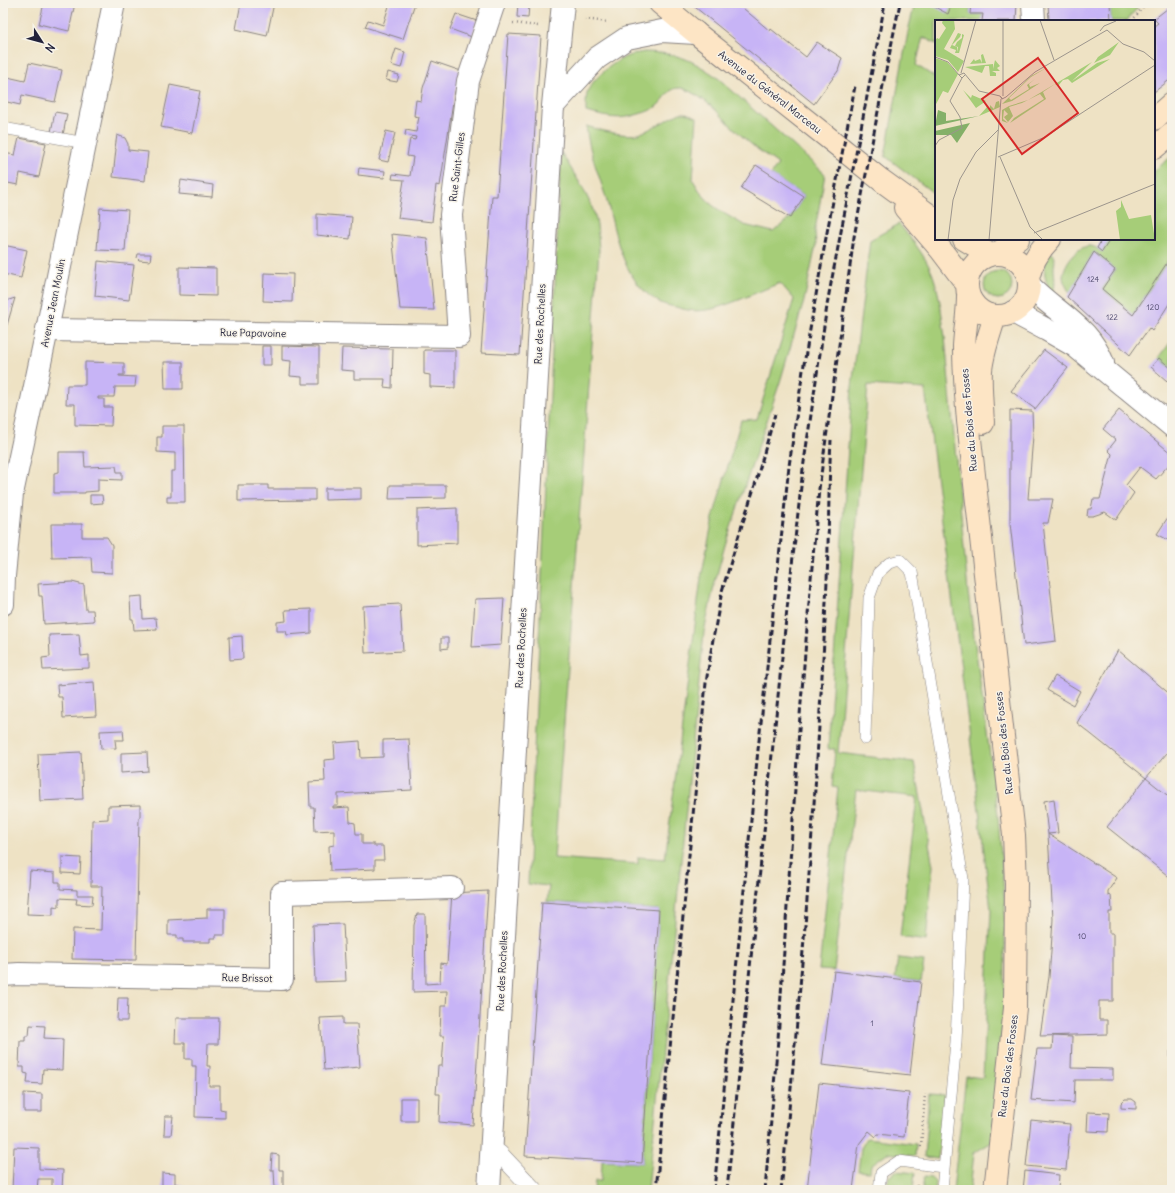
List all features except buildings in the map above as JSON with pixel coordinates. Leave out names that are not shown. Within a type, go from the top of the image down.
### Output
[{"type":"main road","name":"Avenue du Général Marceau","points":[[660,3],[881,180],[935,219]]},
{"type":"main road","points":[[1155,118],[1172,103]]},
{"type":"main road","points":[[1155,147],[1172,133]]},
{"type":"main road","name":"Avenue du Général Marceau","points":[[881,180],[941,250],[967,289]]},
{"type":"main road","points":[[966,240],[993,254],[1006,255],[1014,258],[1024,268],[1028,281]]},
{"type":"main road","points":[[1016,240],[993,254],[980,258],[969,271],[967,289],[975,306],[980,311],[988,314],[1004,314],[1023,303],[1028,291],[1028,281],[1033,262],[1049,240]]},
{"type":"main road","name":"Rue du Bois des Fosses","points":[[967,289],[968,309],[964,343],[964,372],[1014,835],[1016,877],[1015,1008],[995,1190]]},
{"type":"main road","name":"Rue du Bois des Fosses","points":[[1003,1190],[1027,1009],[1026,834],[981,402],[981,370],[985,349],[1004,314]]},
{"type":"street","name":"Avenue Jean Moulin","points":[[3,604],[4,576],[12,494],[114,3]]},
{"type":"street","name":"Rue Saint-Gilles","points":[[459,336],[452,216],[468,81],[494,3]]},
{"type":"street","name":"Rue des Rochelles","points":[[489,1190],[553,106],[563,3]]},
{"type":"street","points":[[1033,3],[1034,20]]},
{"type":"street","points":[[553,106],[597,58],[627,38],[662,31],[696,33]]},
{"type":"street","points":[[1028,281],[1040,296],[1086,335],[1098,352],[1111,376]]},
{"type":"street","points":[[1004,314],[1064,339],[1172,426]]},
{"type":"street","name":"Rue Papavoine","points":[[47,330],[459,336]]},
{"type":"street","name":"Rue Brissot","points":[[3,974],[282,979],[282,893],[452,888]]},
{"type":"street","points":[[499,1154],[534,1190]]},
{"type":"lane","points":[[3,128],[86,143]]},
{"type":"lane","points":[[864,739],[869,598],[878,573],[889,563],[900,560],[912,572],[963,879],[956,1042],[942,1190]]},
{"type":"lane","points":[[879,1190],[881,1173],[899,1162],[944,1167]]},
{"type":"path","points":[[1133,20],[1146,3]]},
{"type":"path","points":[[512,23],[537,26]]},
{"type":"path","points":[[917,1190],[925,1094]]},
{"type":"green space","points":[[915,3],[971,3],[970,14],[983,14],[982,20],[935,20],[935,43],[923,37],[916,65],[935,77],[935,194],[885,156],[909,27]]},
{"type":"green space","points":[[1110,3],[1141,3],[1128,20],[1111,20]]},
{"type":"green space","points":[[644,52],[666,54],[684,58],[708,71],[718,78],[825,174],[815,230],[816,245],[804,301],[780,382],[725,545],[704,632],[648,1190],[594,1190],[595,1181],[601,1181],[602,1161],[642,1163],[659,910],[547,902],[549,886],[528,884],[561,152],[590,202],[597,225],[599,250],[554,858],[638,864],[638,857],[665,859],[701,578],[713,518],[741,420],[757,419],[794,299],[780,283],[729,304],[703,311],[689,310],[666,305],[649,295],[639,285],[624,261],[592,156],[586,126],[612,133],[632,135],[648,130],[680,113],[686,113],[697,117],[693,180],[701,193],[712,205],[744,225],[773,232],[790,218],[804,196],[771,175],[778,164],[748,142],[705,101],[684,89],[673,89],[661,103],[654,108],[647,112],[632,116],[612,118],[586,112],[587,93],[599,75],[625,57]]},
{"type":"green space","points":[[1172,156],[1172,255],[1133,315],[1102,289],[1115,270],[1094,252],[1070,293],[1065,285],[1063,276],[1064,271],[1072,256],[1081,248],[1091,246],[1102,252],[1108,241],[1107,240],[1155,240],[1155,170]]},
{"type":"green space","points":[[899,224],[926,260],[936,285],[940,304],[945,337],[968,592],[998,815],[1005,906],[1005,994],[992,1142],[974,1153],[970,1190],[953,1190],[966,1076],[983,1078],[991,910],[925,389],[868,385],[838,753],[914,762],[933,866],[926,941],[900,937],[917,797],[856,790],[834,971],[819,970],[838,788],[832,787],[835,749],[828,749],[852,387],[870,240]]},
{"type":"green space","points":[[1050,252],[1055,259],[1055,284],[1052,294],[1045,278],[1045,268]]},
{"type":"green space","points":[[998,271],[1008,275],[1012,285],[1008,295],[998,299],[988,295],[984,285],[988,275]]},
{"type":"green space","points":[[1172,340],[1172,369],[1159,358]]},
{"type":"green space","points":[[898,958],[924,961],[921,982],[895,978]]},
{"type":"green space","points":[[929,1094],[945,1095],[938,1159],[924,1157]]},
{"type":"green space","points":[[867,1138],[916,1144],[915,1156],[887,1153],[871,1165],[870,1172],[858,1171],[861,1148]]},
{"type":"green space","points":[[896,1171],[915,1173],[913,1190],[887,1190],[888,1178]]},
{"type":"green space","points":[[924,1177],[931,1178],[936,1183],[935,1190],[922,1190]]},
{"type":"railway","points":[[727,1190],[787,609],[803,469],[828,299],[885,3]]},
{"type":"railway","points":[[765,1190],[778,1039],[800,715],[819,489],[854,237],[900,3]]},
{"type":"railway","points":[[714,1190],[758,750],[789,466],[803,370],[825,243],[855,86]]},
{"type":"railway","points":[[656,1190],[706,683],[722,591],[755,485],[775,414]]},
{"type":"railway","points":[[781,1190],[801,970],[818,750],[827,582],[831,440]]}]
